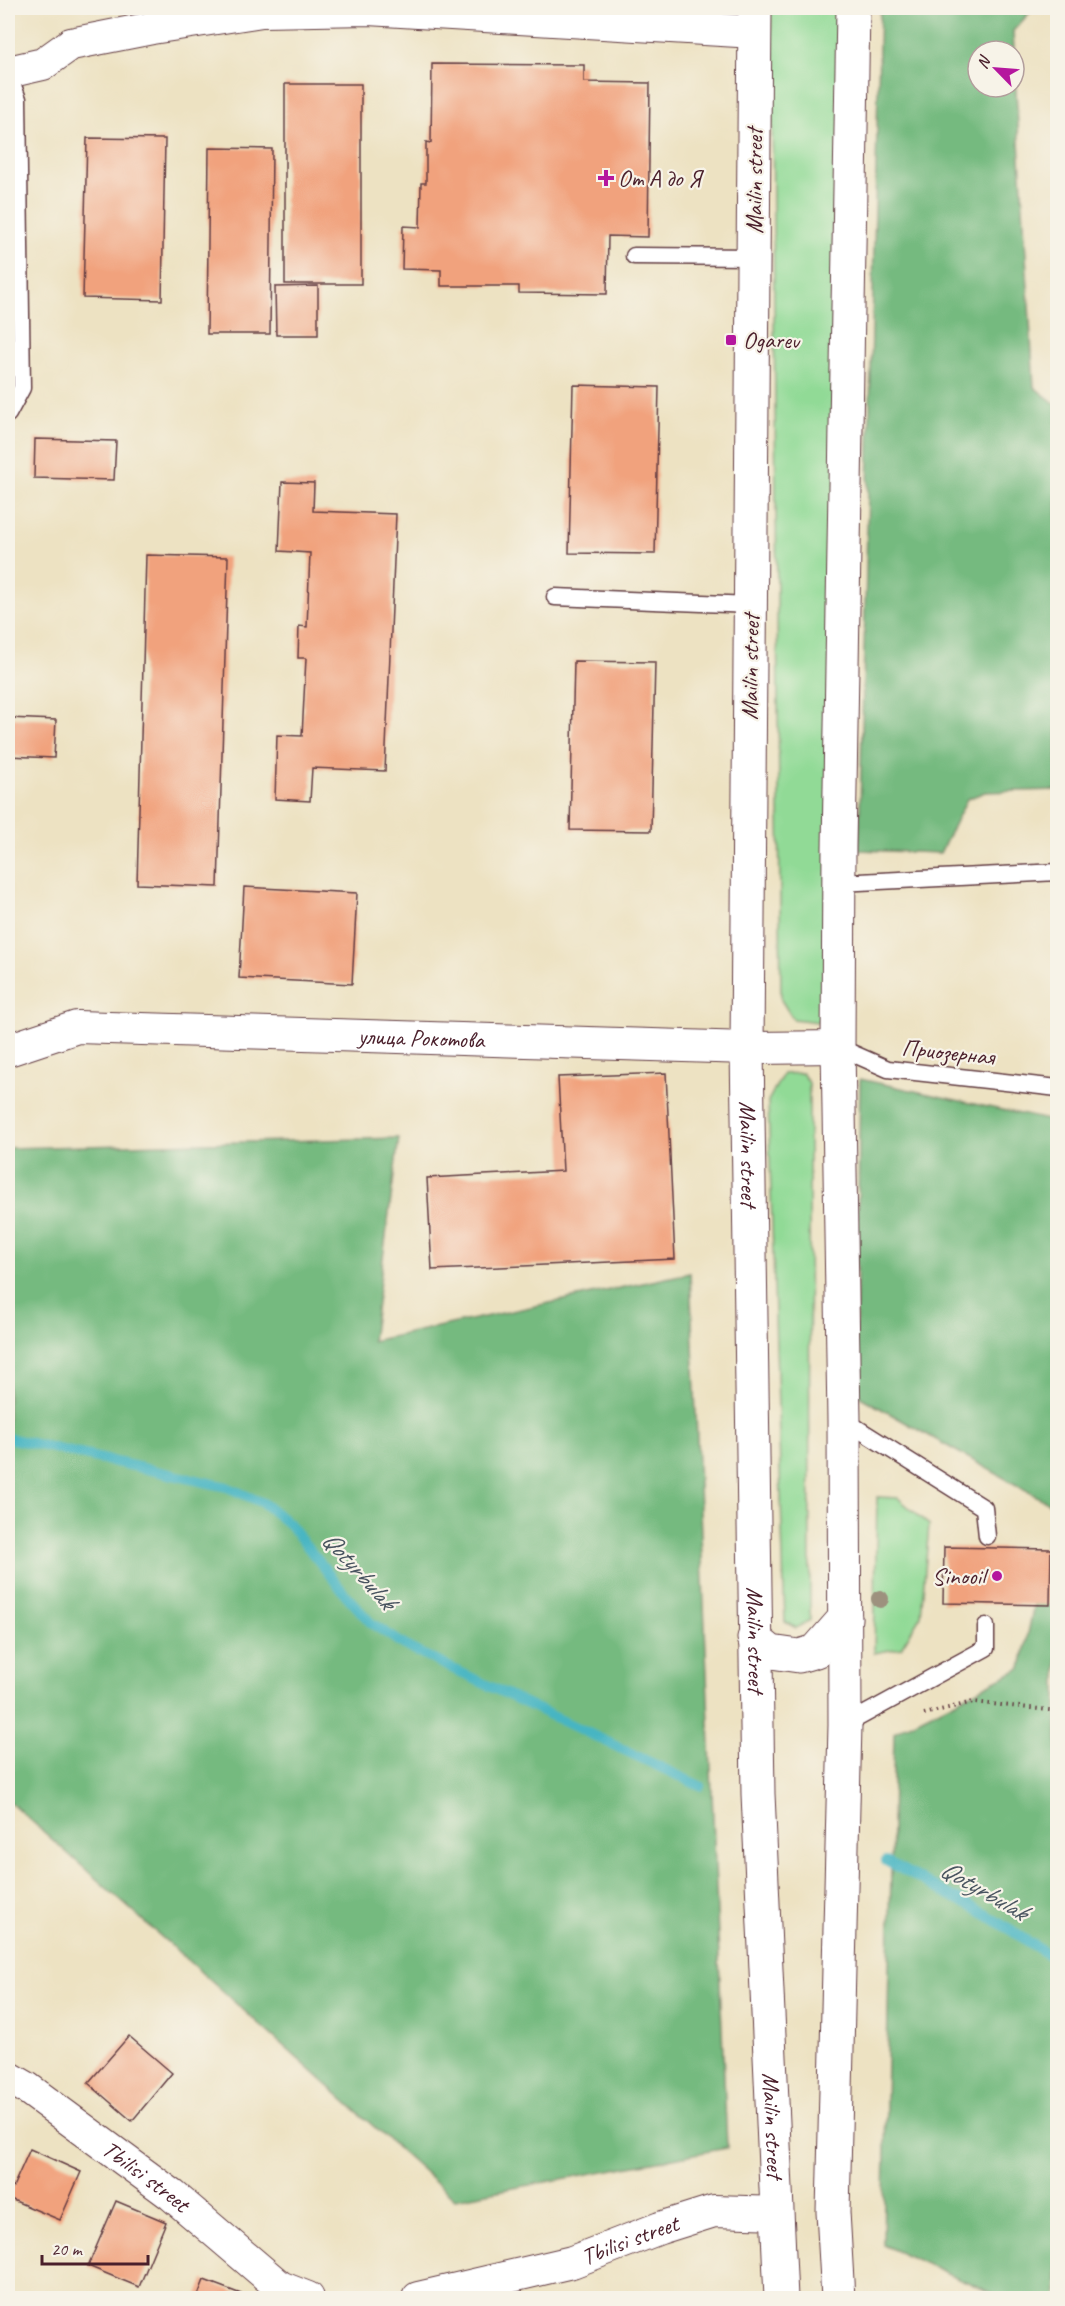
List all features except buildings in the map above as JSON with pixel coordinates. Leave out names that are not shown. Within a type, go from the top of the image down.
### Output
[{"type":"main road","points":[[838,2298],[833,2212],[845,1725],[844,1420],[838,1047],[839,883],[853,8]]},
{"type":"main road","name":"Mailin street","points":[[755,20],[747,1048],[758,1794],[781,2298]]},
{"type":"main road","points":[[754,1638],[771,1652],[799,1656],[816,1651],[845,1618]]},
{"type":"street","points":[[8,72],[43,64],[71,44],[152,28],[262,11],[368,9],[755,20]]},
{"type":"street","name":"улица Рокотова","points":[[8,1050],[77,1027],[747,1048],[838,1047]]},
{"type":"street","name":"Tbilisi street","points":[[8,2077],[27,2088],[172,2195],[280,2287],[308,2298]]},
{"type":"street","name":"Tbilisi street","points":[[418,2298],[572,2262],[660,2228],[714,2211],[776,2213]]},
{"type":"lane","points":[[8,72],[18,99],[22,388],[8,414]]},
{"type":"lane","points":[[634,256],[754,257]]},
{"type":"lane","points":[[555,597],[751,605]]},
{"type":"lane","points":[[839,883],[1058,872]]},
{"type":"lane","name":"Приозерная","points":[[838,1047],[888,1070],[1058,1088]]},
{"type":"lane","points":[[844,1420],[984,1508],[987,1536]]},
{"type":"lane","points":[[845,1725],[986,1648],[986,1626]]},
{"type":"path","points":[[920,1715],[974,1702],[1058,1711]]},
{"type":"green space","points":[[771,8],[843,8],[831,995],[818,1022],[793,1019],[781,1000]]},
{"type":"green space","points":[[880,8],[1034,8],[1013,31],[1013,39],[966,39],[966,99],[1016,99],[1034,387],[1057,405],[1057,790],[985,792],[967,799],[940,853],[859,850]]},
{"type":"green space","points":[[802,1073],[809,1083],[810,1620],[796,1628],[785,1622],[768,1101],[783,1074]]},
{"type":"green space","points":[[860,1079],[1057,1122],[1057,2298],[1011,2298],[997,2295],[883,2245],[894,1732],[1021,1668],[1054,1506],[855,1394]]},
{"type":"green space","points":[[399,1138],[372,1341],[690,1273],[727,2148],[455,2199],[8,1800],[8,1148]]},
{"type":"green space","points":[[877,1497],[898,1498],[929,1525],[921,1615],[901,1648],[874,1653]]},
{"type":"waterway","name":"Qotyrbulak","points":[[8,1438],[227,1487],[263,1503],[289,1524],[371,1623],[409,1648],[700,1786]]},
{"type":"waterway","name":"Qotyrbulak","points":[[886,1861],[987,1915],[1058,1961]]},
{"type":"place","name":"От А до Я","points":[[606,178]]},
{"type":"place","name":"Ogarev","points":[[731,340]]},
{"type":"place","name":"Sinooil","points":[[997,1576]]}]
